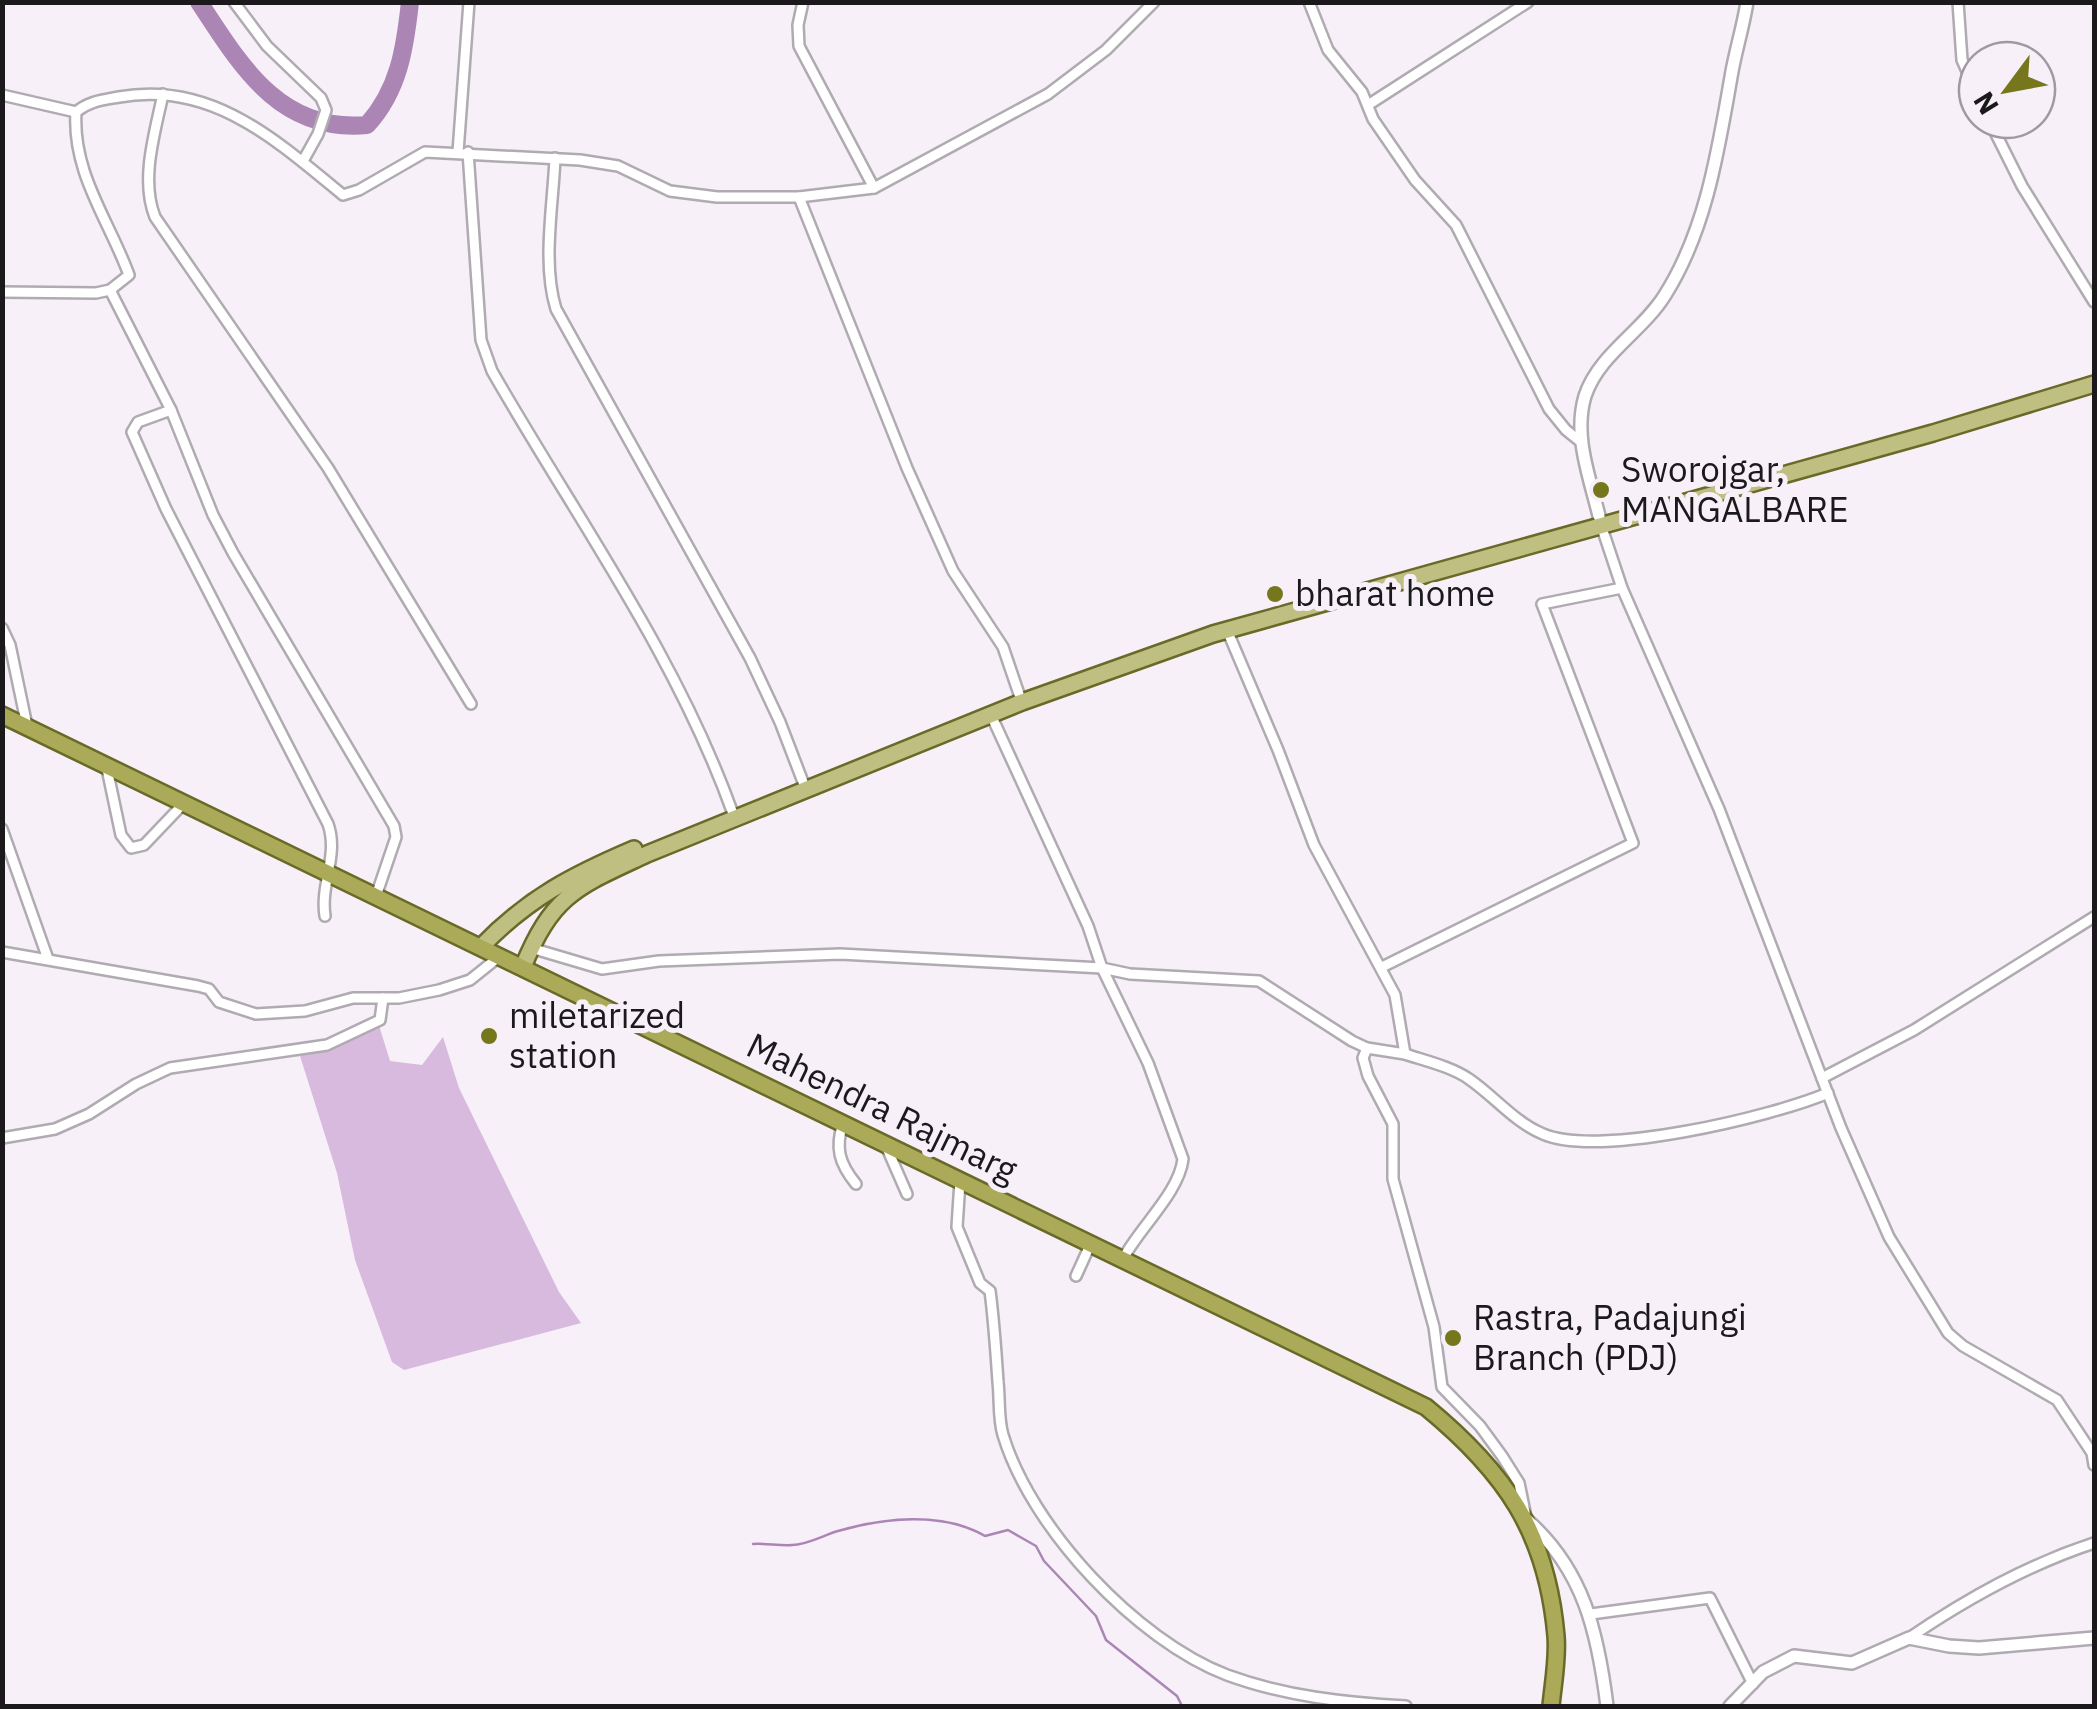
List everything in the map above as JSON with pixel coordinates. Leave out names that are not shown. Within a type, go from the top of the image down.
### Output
[{"type":"highway","name":"Mahendra Rajmarg","points":[[2,715],[1426,1407],[1466,1440],[1504,1482],[1527,1520],[1544,1574],[1557,1638],[1551,1706]]},
{"type":"main road","points":[[481,947],[508,918],[574,875],[1108,660],[1225,622],[2094,384]]},
{"type":"main road","points":[[524,967],[545,920],[561,900],[580,886],[647,854],[1110,669],[1226,630],[1600,520]]},
{"type":"street","points":[[234,2],[266,46],[321,98],[326,110],[303,161]]},
{"type":"street","points":[[469,2],[463,152],[481,340],[492,372],[611,566],[663,660],[712,758],[732,811]]},
{"type":"street","points":[[76,112],[86,104],[137,94],[177,94],[208,102],[283,143],[343,194],[359,190],[425,152],[463,152],[618,166],[670,191],[718,197],[799,197],[874,188],[1048,94],[1106,50],[1154,2]]},
{"type":"street","points":[[1310,2],[1328,50],[1352,78],[1373,119],[1415,180],[1456,225],[1549,409],[1582,442]]},
{"type":"street","points":[[1368,105],[1528,2]]},
{"type":"street","points":[[1748,2],[1731,73],[1720,145],[1696,227],[1666,293],[1644,323],[1593,377],[1582,412],[1582,442],[1600,520],[1622,588],[1718,809],[1822,1078],[1889,1237],[1948,1333],[1963,1346],[2057,1400],[2093,1454],[2094,1465]]},
{"type":"street","points":[[1958,2],[1961,40]]},
{"type":"street","points":[[802,5],[799,46],[874,188]]},
{"type":"street","points":[[162,94],[148,177],[147,198],[154,216],[328,468],[471,704]]},
{"type":"street","points":[[2,95],[76,112]]},
{"type":"street","points":[[2,292],[61,294],[110,290],[129,276],[86,180],[78,151],[76,112]]},
{"type":"street","points":[[1999,140],[2022,186],[2094,302]]},
{"type":"street","points":[[555,158],[550,270],[556,309],[750,658],[802,782]]},
{"type":"street","points":[[799,197],[907,468],[954,570],[1003,647],[1019,694]]},
{"type":"street","points":[[110,290],[171,410],[226,540],[394,826],[396,837],[376,896]]},
{"type":"street","points":[[171,410],[138,422],[132,432],[166,509],[328,824],[332,845],[330,874],[322,894],[325,916]]},
{"type":"street","points":[[1382,967],[1634,843],[1542,604],[1622,588]]},
{"type":"street","points":[[2,628],[10,645],[27,726]]},
{"type":"street","points":[[1226,630],[1314,846],[1395,995],[1405,1054]]},
{"type":"street","points":[[991,715],[1148,1063],[1183,1160],[1161,1203],[1124,1258]]},
{"type":"street","points":[[106,764],[118,826],[131,848],[144,845],[185,802]]},
{"type":"street","points":[[2,829],[48,959]]},
{"type":"street","points":[[1822,1078],[1914,1030],[2094,917]]},
{"type":"street","points":[[531,948],[602,969],[659,960],[840,954],[1259,981],[1367,1048],[1405,1054],[1466,1076],[1508,1112],[1546,1136],[1578,1140],[1676,1133],[1800,1104],[1828,1093]]},
{"type":"street","points":[[3,952],[208,989],[220,1002],[256,1014],[304,1011],[353,998],[417,995],[470,980],[500,956]]},
{"type":"street","points":[[2,1138],[55,1129],[90,1114],[136,1084],[170,1068],[326,1044],[380,1020],[383,998]]},
{"type":"street","points":[[1367,1048],[1363,1058],[1368,1076],[1394,1124],[1392,1180],[1434,1327],[1442,1388],[1480,1426],[1502,1456],[1519,1483],[1527,1520],[1549,1538],[1567,1565],[1591,1614],[1602,1658],[1607,1706]]},
{"type":"street","points":[[843,1122],[837,1142],[840,1157],[856,1184]]},
{"type":"street","points":[[884,1142],[907,1194]]},
{"type":"street","points":[[960,1180],[957,1227],[980,1283],[990,1291],[1002,1434],[1028,1489],[1095,1583],[1167,1641],[1222,1673],[1302,1695],[1406,1706]]},
{"type":"street","points":[[1076,1276],[1091,1243]]},
{"type":"street","points":[[1730,1706],[1776,1663],[1794,1656],[1852,1663],[1909,1638],[1962,1602],[2044,1559],[2094,1542]]},
{"type":"street","points":[[1591,1614],[1710,1598],[1753,1684]]},
{"type":"street","points":[[1909,1638],[1979,1648],[2094,1638]]},
{"type":"shaded area","points":[[377,1019],[390,1061],[422,1065],[443,1037],[459,1088],[559,1292],[581,1323],[404,1370],[392,1362],[355,1260],[337,1173],[300,1056]]},
{"type":"waterway","points":[[199,2],[231,49],[266,90],[310,118],[337,125],[367,125],[387,97],[403,52],[410,2]]},
{"type":"waterway","points":[[753,1544],[798,1545],[855,1526],[893,1520],[950,1523],[985,1536],[1008,1530],[1036,1546],[1044,1561],[1096,1616],[1106,1640],[1177,1696],[1182,1706]]},
{"type":"place","name":"Sworojgar, MANGALBARE","points":[[1601,490]]},
{"type":"place","name":"bharat home","points":[[1275,594]]},
{"type":"place","name":"miletarized station","points":[[489,1036]]},
{"type":"place","name":"Rastra, Padajungi Branch (PDJ)","points":[[1453,1338]]}]
